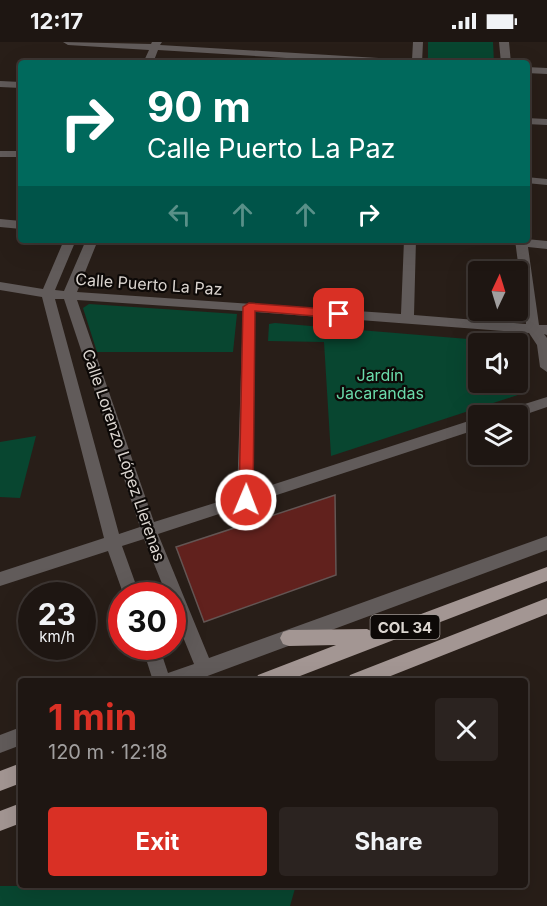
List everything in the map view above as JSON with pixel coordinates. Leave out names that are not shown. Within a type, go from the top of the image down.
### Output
[{"type":"main road","name":"COL 34","points":[[272,678],[547,574]]},
{"type":"main road","name":"COL 34","points":[[364,678],[547,606]]},
{"type":"main road","points":[[289,638],[379,637]]},
{"type":"main road","points":[[0,781],[18,774]]},
{"type":"main road","points":[[0,821],[18,814]]},
{"type":"street","points":[[68,42],[177,45],[375,60]]},
{"type":"street","points":[[415,60],[418,42]]},
{"type":"street","points":[[504,42],[506,60]]},
{"type":"street","points":[[149,60],[157,44]]},
{"type":"street","points":[[170,60],[177,45]]},
{"type":"street","points":[[530,70],[547,71]]},
{"type":"street","points":[[0,84],[18,85]]},
{"type":"street","points":[[530,121],[547,122]]},
{"type":"street","points":[[0,154],[18,154]]},
{"type":"street","points":[[530,180],[547,182]]},
{"type":"street","points":[[0,223],[18,225]]},
{"type":"street","points":[[46,294],[69,243]]},
{"type":"street","points":[[69,295],[91,243]]},
{"type":"street","points":[[406,319],[410,243]]},
{"type":"street","points":[[522,243],[533,329],[544,344],[547,367]]},
{"type":"street","points":[[530,243],[547,245]]},
{"type":"street","name":"Calle Puerto La Paz","points":[[0,286],[46,294],[547,330]]},
{"type":"street","name":"Calle Lorenzo López Llerenas","points":[[46,294],[113,542],[127,582]]},
{"type":"street","name":"Calle Lorenzo López Llerenas","points":[[69,295],[149,531],[205,669]]},
{"type":"street","points":[[246,500],[249,307]]},
{"type":"street","points":[[528,408],[547,402]]},
{"type":"street","points":[[1,583],[113,542],[468,427]]},
{"type":"street","points":[[180,678],[547,543]]},
{"type":"street","points":[[155,660],[161,678]]},
{"type":"street","points":[[0,744],[18,737]]},
{"type":"green space","points":[[428,42],[493,42],[494,60],[428,60]]},
{"type":"green space","points":[[89,304],[237,314],[233,352],[97,352],[83,308]]},
{"type":"green space","name":"Jardín Jacarandas","points":[[269,324],[468,339],[468,393],[524,393],[487,405],[468,405],[468,411],[331,456],[324,342],[268,341]]},
{"type":"green space","points":[[36,436],[20,498],[0,497],[0,442]]},
{"type":"green space","points":[[0,886],[18,886],[18,888],[295,888],[290,906],[0,906]]},
{"type":"building","points":[[335,495],[336,575],[204,622],[176,547]]},
{"type":"route","points":[[246,500],[249,307],[339,314]]}]
